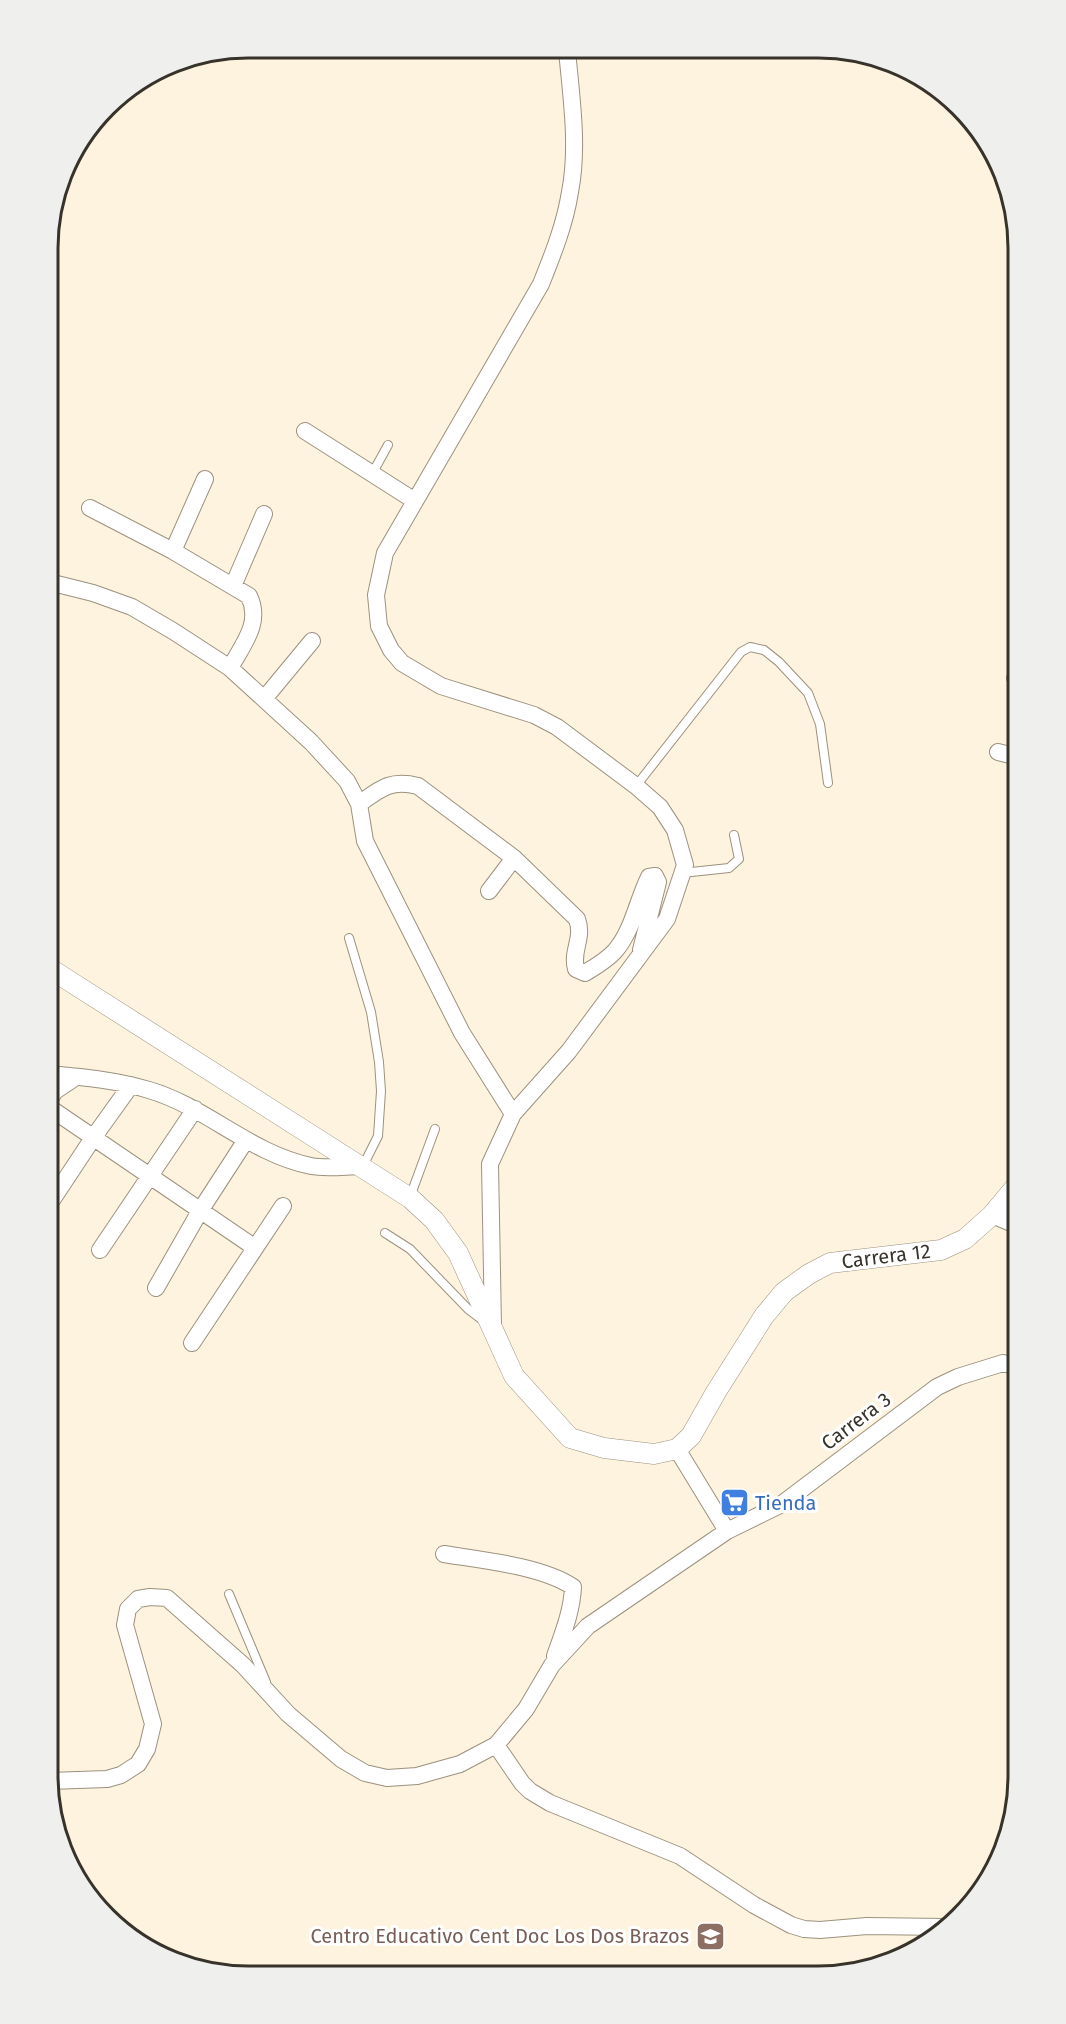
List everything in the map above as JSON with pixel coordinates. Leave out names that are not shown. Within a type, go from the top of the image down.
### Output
[{"type":"street","points":[[492,1326],[490,1164],[513,1114],[569,1052],[667,920],[685,865],[675,830],[660,807],[636,786],[557,727],[534,716],[441,686],[402,663],[391,650],[379,626],[376,596],[385,553],[541,284],[560,237],[571,191],[574,141],[568,58]]},
{"type":"street","points":[[305,431],[415,501]]},
{"type":"street","points":[[173,551],[205,479]]},
{"type":"street","points":[[90,508],[173,551],[249,596],[255,608],[254,624],[230,668]]},
{"type":"street","points":[[233,586],[264,514]]},
{"type":"street","points":[[58,585],[132,607],[174,631],[230,668],[311,742],[347,781],[359,804],[365,841],[462,1034],[513,1114]]},
{"type":"street","points":[[264,699],[312,641]]},
{"type":"street","points":[[998,752],[1008,754]]},
{"type":"street","points":[[359,804],[386,785],[407,783],[418,786],[514,858],[577,919],[581,930],[574,960],[576,969],[585,973],[615,951],[627,933],[649,877],[656,876],[658,882],[640,956]]},
{"type":"street","points":[[489,891],[514,858]]},
{"type":"street","points":[[58,974],[410,1198],[434,1220],[458,1253],[514,1376],[570,1438],[604,1448],[654,1454],[677,1449],[727,1531]]},
{"type":"street","points":[[58,1075],[131,1085],[150,1090],[195,1109],[246,1140],[312,1166],[363,1166]]},
{"type":"street","points":[[58,1088],[76,1077]]},
{"type":"street","points":[[58,1191],[131,1085]]},
{"type":"street","points":[[100,1250],[195,1109]]},
{"type":"street","points":[[58,1114],[254,1247]]},
{"type":"street","points":[[156,1288],[200,1211],[246,1140]]},
{"type":"street","name":"Carrera 12","points":[[677,1449],[691,1436],[758,1326],[784,1292],[809,1274],[830,1263],[940,1250],[965,1239],[992,1215],[1007,1197]]},
{"type":"street","points":[[192,1344],[283,1206]]},
{"type":"street","points":[[992,1215],[1007,1222]]},
{"type":"street","name":"Carrera 3","points":[[552,1665],[588,1626],[727,1531],[782,1504],[937,1387],[958,1377],[1003,1363],[1007,1364]]},
{"type":"street","points":[[58,1781],[107,1779],[121,1775],[138,1764],[147,1749],[153,1724],[125,1625],[128,1609],[138,1599],[150,1597],[167,1598],[243,1665],[288,1714],[341,1759],[365,1773],[387,1778],[417,1776],[460,1764],[496,1745],[526,1709],[552,1665],[566,1627],[573,1600],[573,1587],[562,1579],[506,1564],[444,1554]]},
{"type":"street","points":[[496,1745],[530,1791],[550,1803],[680,1856],[754,1905],[791,1925],[820,1930],[867,1926],[932,1927]]},
{"type":"lane","points":[[372,474],[388,445]]},
{"type":"lane","points":[[636,786],[741,652],[750,647],[764,650],[779,662],[808,693],[820,724],[828,783]]},
{"type":"lane","points":[[682,873],[729,868],[739,859],[734,835]]},
{"type":"lane","points":[[349,938],[371,1012],[380,1062],[378,1136],[363,1166]]},
{"type":"lane","points":[[410,1198],[435,1129]]},
{"type":"lane","points":[[385,1233],[410,1249],[468,1309],[492,1326]]},
{"type":"lane","points":[[229,1594],[272,1696]]},
{"type":"place","name":"Tienda","points":[[734,1503]]},
{"type":"place","name":"Centro Educativo Cent Doc Los Dos Brazos","points":[[710,1936]]}]
